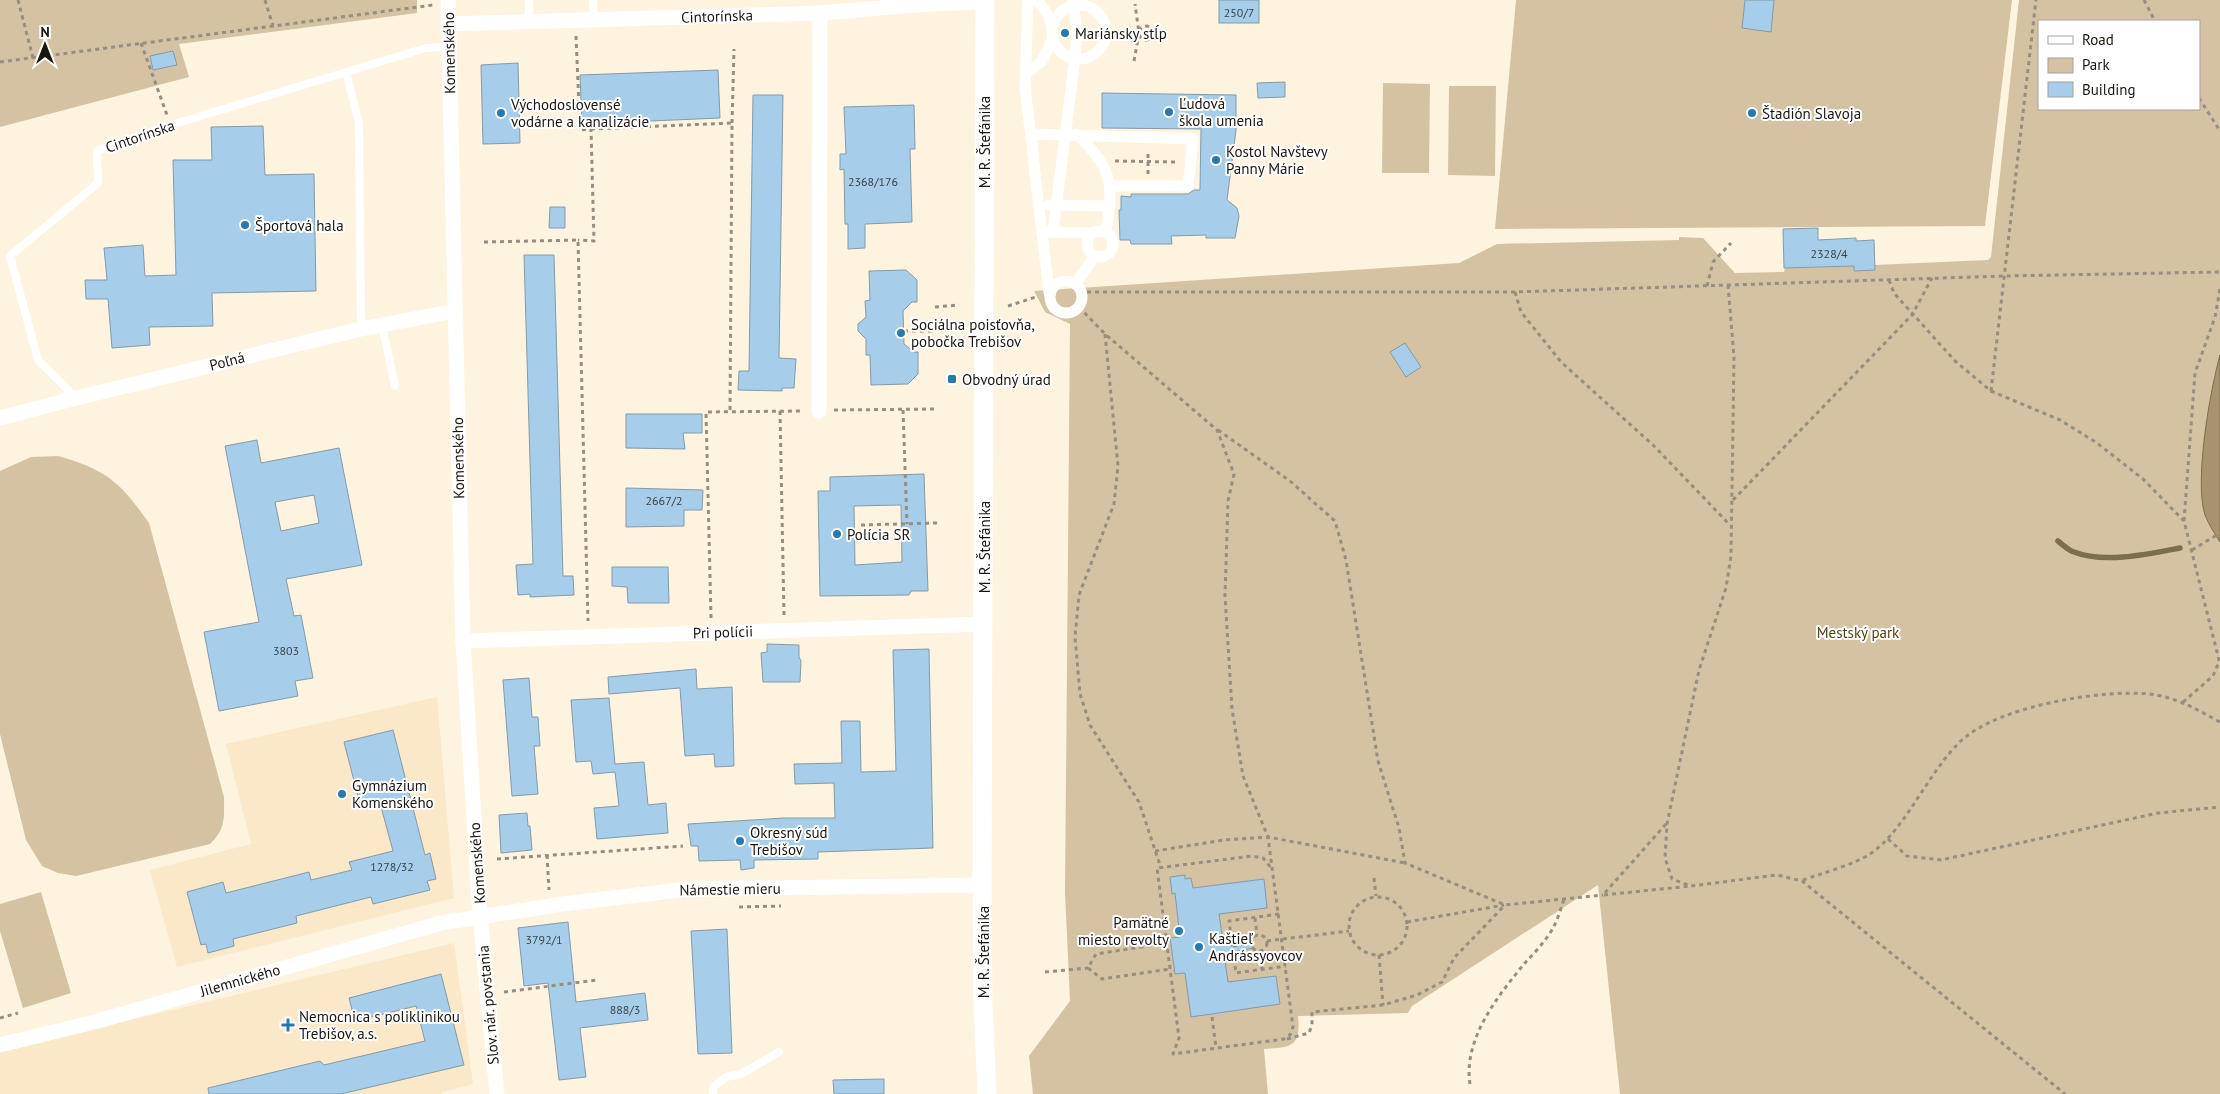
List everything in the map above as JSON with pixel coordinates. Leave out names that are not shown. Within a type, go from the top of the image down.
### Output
[{"type":"street","points":[[1028,0],[1027,73],[1025,87],[1040,205],[1048,232],[1051,304],[1059,312],[1070,313],[1078,307],[1081,302],[1079,288],[1094,256]]},
{"type":"street","points":[[1027,73],[1042,61],[1053,33],[1056,19],[1061,12],[1073,3],[1087,6],[1100,16],[1106,32],[1105,40],[1095,54],[1088,58],[1075,58],[1062,53],[1056,46],[1053,33],[1048,15],[1037,0]]},
{"type":"street","name":"Cintorínska","points":[[448,24],[820,13],[985,1]]},
{"type":"street","name":"M. R. Štefánika","points":[[985,1],[982,885],[983,1004],[987,1094]]},
{"type":"street","name":"Komenského","points":[[448,2],[463,640],[480,916]]},
{"type":"street","points":[[1048,232],[1056,205],[1075,58],[1077,33],[1073,3]]},
{"type":"street","points":[[819,411],[820,13]]},
{"type":"street","points":[[1031,134],[1193,139],[1188,186],[1110,186]]},
{"type":"street","points":[[1077,134],[1099,160],[1107,173],[1113,218],[1106,232]]},
{"type":"street","points":[[1040,205],[1110,206]]},
{"type":"street","points":[[1048,232],[1106,232]]},
{"type":"street","points":[[1093,233],[1088,239],[1086,247],[1094,256],[1103,257],[1112,248],[1112,239],[1106,232]]},
{"type":"street","points":[[1050,293],[1052,288],[1060,281],[1066,280],[1079,288]]},
{"type":"street","name":"Poľná","points":[[0,418],[362,329],[455,311]]},
{"type":"street","name":"Pri polícii","points":[[463,640],[984,624]]},
{"type":"street","name":"Námestie mieru","points":[[480,916],[687,889],[982,885]]},
{"type":"street","name":"Jilemnického","points":[[0,1045],[98,1020],[441,923],[480,916]]},
{"type":"street","name":"Slov. nár. povstania","points":[[480,916],[497,1094]]},
{"type":"lane","points":[[529,0],[529,22]]},
{"type":"lane","points":[[593,0],[594,20]]},
{"type":"lane","name":"Cintorínska","points":[[76,398],[38,360],[10,256],[98,183],[97,151],[171,125],[426,48],[449,47]]},
{"type":"lane","points":[[346,72],[359,123],[362,329]]},
{"type":"lane","points":[[382,325],[395,386]]},
{"type":"lane","points":[[713,1094],[713,1087],[726,1077],[741,1074],[779,1052]]},
{"type":"path","points":[[18,0],[33,58]]},
{"type":"path","points":[[265,0],[272,26]]},
{"type":"path","points":[[1991,391],[2036,0]]},
{"type":"path","points":[[2144,0],[2154,20]]},
{"type":"path","points":[[0,62],[448,2]]},
{"type":"path","points":[[1134,61],[1139,33],[1135,4]]},
{"type":"path","points":[[575,20],[580,130],[732,123]]},
{"type":"path","points":[[1144,26],[1151,28],[1153,32],[1150,39],[1146,40],[1140,37],[1139,33],[1144,26]]},
{"type":"path","points":[[1106,32],[1139,33]]},
{"type":"path","points":[[141,43],[171,125]]},
{"type":"path","points":[[730,412],[734,49]]},
{"type":"path","points":[[2200,100],[2220,132]]},
{"type":"path","points":[[484,242],[594,240],[591,129]]},
{"type":"path","points":[[1147,186],[1149,137]]},
{"type":"path","points":[[1099,160],[1190,162]]},
{"type":"path","points":[[578,240],[589,636]]},
{"type":"path","points":[[1707,286],[1713,262],[1732,243]]},
{"type":"path","points":[[1079,288],[1515,292],[1932,278],[2220,272]]},
{"type":"path","points":[[1732,501],[1912,314],[1932,278]]},
{"type":"path","points":[[1889,280],[1894,293],[1955,361],[1991,391],[2060,420],[2097,443],[2143,479],[2184,521]]},
{"type":"path","points":[[1691,886],[1672,878],[1664,858],[1666,824],[1699,670],[1726,588],[1731,556],[1734,357],[1728,285]]},
{"type":"path","points":[[2183,702],[2213,676],[2220,663],[2184,521],[2194,373],[2215,317],[2220,289]]},
{"type":"path","points":[[1515,292],[1521,312],[1561,362],[1654,446],[1731,525]]},
{"type":"path","points":[[1008,306],[1050,293]]},
{"type":"path","points":[[935,307],[958,305]]},
{"type":"path","points":[[1078,307],[1104,334],[1217,430],[1290,481],[1335,522],[1346,560],[1378,761],[1399,828],[1405,862]]},
{"type":"path","points":[[904,330],[936,330]]},
{"type":"path","points":[[1104,334],[1118,466],[1114,504],[1079,595],[1075,638],[1080,694],[1090,725],[1139,802],[1161,868]]},
{"type":"path","points":[[904,410],[907,524]]},
{"type":"path","points":[[780,411],[784,630]]},
{"type":"path","points":[[710,605],[706,412],[718,412]]},
{"type":"path","points":[[1217,430],[1234,474],[1228,501],[1225,596],[1232,709],[1243,776],[1268,838],[1283,939],[1293,1028],[1290,1035],[1284,1039]]},
{"type":"path","points":[[861,525],[937,523]]},
{"type":"path","points":[[2192,550],[2220,533]]},
{"type":"path","points":[[1802,881],[1869,855],[1888,839],[1937,770],[1962,740],[1990,722],[2066,700],[2110,693],[2151,694],[2183,702],[2220,722]]},
{"type":"path","points":[[1888,839],[1907,856],[1941,860],[2158,813],[2220,807]]},
{"type":"path","points":[[1603,896],[1666,824]]},
{"type":"path","points":[[1155,851],[1224,840],[1268,838],[1405,862],[1505,905]]},
{"type":"path","points":[[498,859],[683,846]]},
{"type":"path","points":[[547,855],[549,894]]},
{"type":"path","points":[[1272,869],[1263,858],[1252,856],[1157,868],[1179,1038],[1174,1054],[1302,1036],[1309,1033],[1312,1025],[1312,1012],[1382,1004],[1417,996],[1442,982],[1454,958],[1505,905]]},
{"type":"path","points":[[1407,922],[1505,905],[1603,896],[1776,875],[1802,881],[2065,1094]]},
{"type":"path","points":[[1374,878],[1376,896]]},
{"type":"path","points":[[1376,896],[1394,901],[1401,907],[1407,922],[1403,941],[1396,948],[1379,955],[1369,954],[1360,949],[1349,931],[1352,913],[1358,904],[1376,896]]},
{"type":"path","points":[[1470,1084],[1468,1073],[1470,1059],[1487,1014],[1504,988],[1554,928],[1564,899]]},
{"type":"path","points":[[739,907],[781,906]]},
{"type":"path","points":[[1279,914],[1229,921],[1236,973],[1286,966]]},
{"type":"path","points":[[1254,918],[1257,935]]},
{"type":"path","points":[[1267,941],[1349,931]]},
{"type":"path","points":[[1257,935],[1264,937],[1267,941]]},
{"type":"path","points":[[1233,946],[1250,943],[1257,935]]},
{"type":"path","points":[[1250,943],[1254,950],[1259,951],[1266,947],[1267,941]]},
{"type":"path","points":[[1088,968],[1096,954],[1167,943]]},
{"type":"path","points":[[1259,951],[1262,970]]},
{"type":"path","points":[[1379,955],[1382,1004]]},
{"type":"path","points":[[1046,972],[1088,968],[1102,979],[1170,970]]},
{"type":"path","points":[[502,992],[597,980]]},
{"type":"path","points":[[0,1018],[18,1013]]},
{"type":"path","points":[[1212,1017],[1216,1048]]},
{"type":"shaded area","points":[[2220,355],[2220,542],[2205,515],[2201,481],[2208,412]]},
{"type":"shaded area","name":"Gymnázium Komenského","points":[[437,697],[454,898],[177,967],[150,870],[251,844],[226,744]]},
{"type":"shaded area","name":"Nemocnica s poliklinikou Trebišov, a.s.","points":[[454,943],[473,1084],[442,1092],[442,1094],[0,1094],[0,1051]]},
{"type":"green space","points":[[0,0],[417,0],[417,13],[179,44],[189,77],[0,127]]},
{"type":"green space","name":"Štadión Slavoja","points":[[1516,0],[2012,0],[1985,226],[1495,229]]},
{"type":"green space","name":"Mestský park","points":[[2019,0],[2220,0],[2220,1094],[1620,1094],[1598,885],[1412,1006],[1408,1013],[1298,1016],[1298,1034],[1293,1043],[1288,1046],[1264,1049],[1268,1094],[1033,1094],[1029,1056],[1070,1001],[1065,892],[1070,324],[1045,312],[1034,291],[1459,263],[1497,244],[1679,240],[1679,237],[1703,238],[1735,273],[1784,272],[1785,268],[1854,266],[1855,271],[1874,270],[1874,265],[1988,260],[1991,257]]},
{"type":"green space","points":[[1383,83],[1430,84],[1429,173],[1382,173]]},
{"type":"green space","points":[[1449,86],[1496,86],[1495,176],[1448,175]]},
{"type":"green space","points":[[58,456],[89,467],[111,479],[129,497],[149,523],[224,797],[223,823],[219,833],[210,844],[76,876],[58,873],[42,866],[26,840],[0,734],[0,471],[31,457]]},
{"type":"green space","points":[[41,892],[71,993],[23,1008],[0,931],[0,904]]},
{"type":"building","points":[[1219,0],[1259,0],[1259,23],[1219,23]]},
{"type":"building","points":[[1745,0],[1774,0],[1771,32],[1742,28]]},
{"type":"building","points":[[173,51],[177,65],[153,70],[150,56]]},
{"type":"building","name":"Východoslovensé vodárne a kanalizácie","points":[[518,63],[520,143],[483,144],[481,65]]},
{"type":"building","points":[[718,70],[720,118],[582,124],[580,75]]},
{"type":"building","points":[[1285,82],[1285,97],[1258,98],[1257,83]]},
{"type":"building","points":[[1102,93],[1236,95],[1236,130],[1227,200],[1237,208],[1239,216],[1235,238],[1206,238],[1206,235],[1171,236],[1172,244],[1131,244],[1130,240],[1120,240],[1119,210],[1121,210],[1121,196],[1131,197],[1131,194],[1188,194],[1194,190],[1200,190],[1201,129],[1102,128]]},
{"type":"building","points":[[753,95],[783,95],[779,358],[796,359],[794,388],[782,388],[782,391],[738,390],[739,371],[749,371]]},
{"type":"building","points":[[914,105],[915,149],[910,149],[912,222],[865,224],[865,248],[848,249],[848,224],[845,224],[844,169],[840,170],[840,154],[846,154],[844,107]]},
{"type":"building","name":"Športová hala","points":[[263,126],[265,175],[314,174],[316,291],[212,293],[213,326],[149,327],[150,345],[112,348],[108,299],[86,299],[85,280],[107,280],[104,248],[143,245],[145,276],[176,275],[173,160],[212,160],[211,127]]},
{"type":"building","points":[[550,207],[565,207],[565,228],[549,228]]},
{"type":"building","points":[[1818,228],[1818,240],[1856,238],[1856,241],[1874,240],[1875,270],[1854,271],[1854,266],[1784,268],[1783,229]]},
{"type":"building","points":[[524,255],[554,255],[563,576],[573,576],[574,595],[530,597],[530,594],[518,595],[516,565],[533,564]]},
{"type":"building","points":[[906,270],[917,280],[917,302],[912,302],[903,311],[904,344],[914,352],[918,352],[918,374],[908,384],[871,385],[870,355],[866,355],[866,339],[858,331],[858,324],[866,317],[865,301],[870,300],[869,271]]},
{"type":"building","points":[[1405,343],[1421,367],[1406,377],[1390,352]]},
{"type":"building","points":[[626,414],[702,414],[702,433],[683,433],[685,449],[626,448]]},
{"type":"building","points":[[257,440],[261,463],[339,448],[362,565],[286,579],[294,616],[301,615],[313,678],[295,681],[298,696],[219,711],[204,632],[259,622],[225,446]],"holes":[[[314,495],[319,523],[281,531],[275,502]]]},
{"type":"building","name":"Polícia SR","points":[[924,474],[928,591],[911,591],[909,595],[820,596],[818,491],[830,491],[830,477]],"holes":[[[901,505],[902,562],[855,565],[854,506]]]},
{"type":"building","points":[[626,488],[703,490],[702,510],[684,510],[684,526],[626,527]]},
{"type":"building","points":[[612,567],[668,567],[669,603],[628,603],[627,587],[612,586]]},
{"type":"building","points":[[767,644],[799,645],[801,661],[800,682],[763,682],[761,653],[767,652]]},
{"type":"building","points":[[929,649],[933,848],[818,852],[818,859],[754,860],[754,868],[741,870],[740,860],[699,861],[698,846],[691,846],[688,824],[784,818],[835,818],[834,783],[795,784],[794,764],[842,763],[841,721],[860,721],[861,772],[896,771],[893,650]]},
{"type":"building","points":[[696,669],[697,689],[732,687],[734,766],[715,767],[714,754],[685,756],[680,688],[609,694],[608,677]]},
{"type":"building","points":[[529,678],[532,717],[538,717],[540,746],[534,746],[538,794],[512,796],[503,680]]},
{"type":"building","points":[[609,698],[615,764],[644,762],[648,805],[666,803],[668,833],[597,839],[594,808],[619,806],[615,772],[593,774],[591,761],[576,762],[571,700]]},
{"type":"building","points":[[393,730],[425,855],[430,853],[436,879],[427,881],[430,890],[373,904],[371,897],[296,916],[297,923],[233,939],[234,946],[208,953],[206,944],[201,945],[187,892],[223,882],[226,893],[309,872],[311,880],[352,870],[349,862],[393,851],[380,803],[361,808],[344,742]]},
{"type":"building","points":[[527,813],[532,850],[501,853],[499,815]]},
{"type":"building","name":"Kaštieľ Andrássyovcov","points":[[1185,875],[1185,879],[1191,878],[1193,888],[1264,879],[1267,908],[1219,914],[1223,941],[1253,941],[1253,948],[1224,954],[1228,982],[1276,976],[1280,1004],[1191,1017],[1185,973],[1175,974],[1170,938],[1180,937],[1175,893],[1172,894],[1170,877]]},
{"type":"building","points":[[568,922],[576,1002],[645,993],[648,1020],[580,1028],[586,1077],[559,1080],[548,983],[524,986],[518,928]]},
{"type":"building","points":[[727,929],[732,1053],[698,1054],[691,931]]},
{"type":"building","points":[[441,974],[464,1065],[341,1094],[209,1094],[208,1088],[320,1061],[324,1065],[425,1041],[416,1006],[355,1021],[349,998]]},
{"type":"building","points":[[884,1079],[884,1094],[834,1094],[833,1080]]},
{"type":"waterway","points":[[2058,541],[2068,549],[2086,556],[2113,558],[2180,548]]},
{"type":"place","name":"Mariánsky stĺp","points":[[1065,33]]},
{"type":"place","name":"Ľudová škola umenia","points":[[1169,112]]},
{"type":"place","name":"Východoslovensé vodárne a kanalizácie","points":[[501,113]]},
{"type":"place","name":"Štadión Slavoja","points":[[1752,113]]},
{"type":"place","name":"Kostol Navštevy Panny Márie","points":[[1216,160]]},
{"type":"place","name":"Športová hala","points":[[245,225]]},
{"type":"place","name":"Sociálna poisťovňa, pobočka Trebišov","points":[[901,333]]},
{"type":"place","name":"Obvodný úrad","points":[[952,379]]},
{"type":"place","name":"Polícia SR","points":[[837,534]]},
{"type":"place","name":"Gymnázium Komenského","points":[[342,794]]},
{"type":"place","name":"Okresný súd Trebišov","points":[[740,841]]},
{"type":"place","name":"Pamätné miesto revolty","points":[[1179,931]]},
{"type":"place","name":"Kaštieľ Andrássyovcov","points":[[1199,947]]},
{"type":"place","name":"Nemocnica s poliklinikou Trebišov, a.s.","points":[[288,1025]]}]
